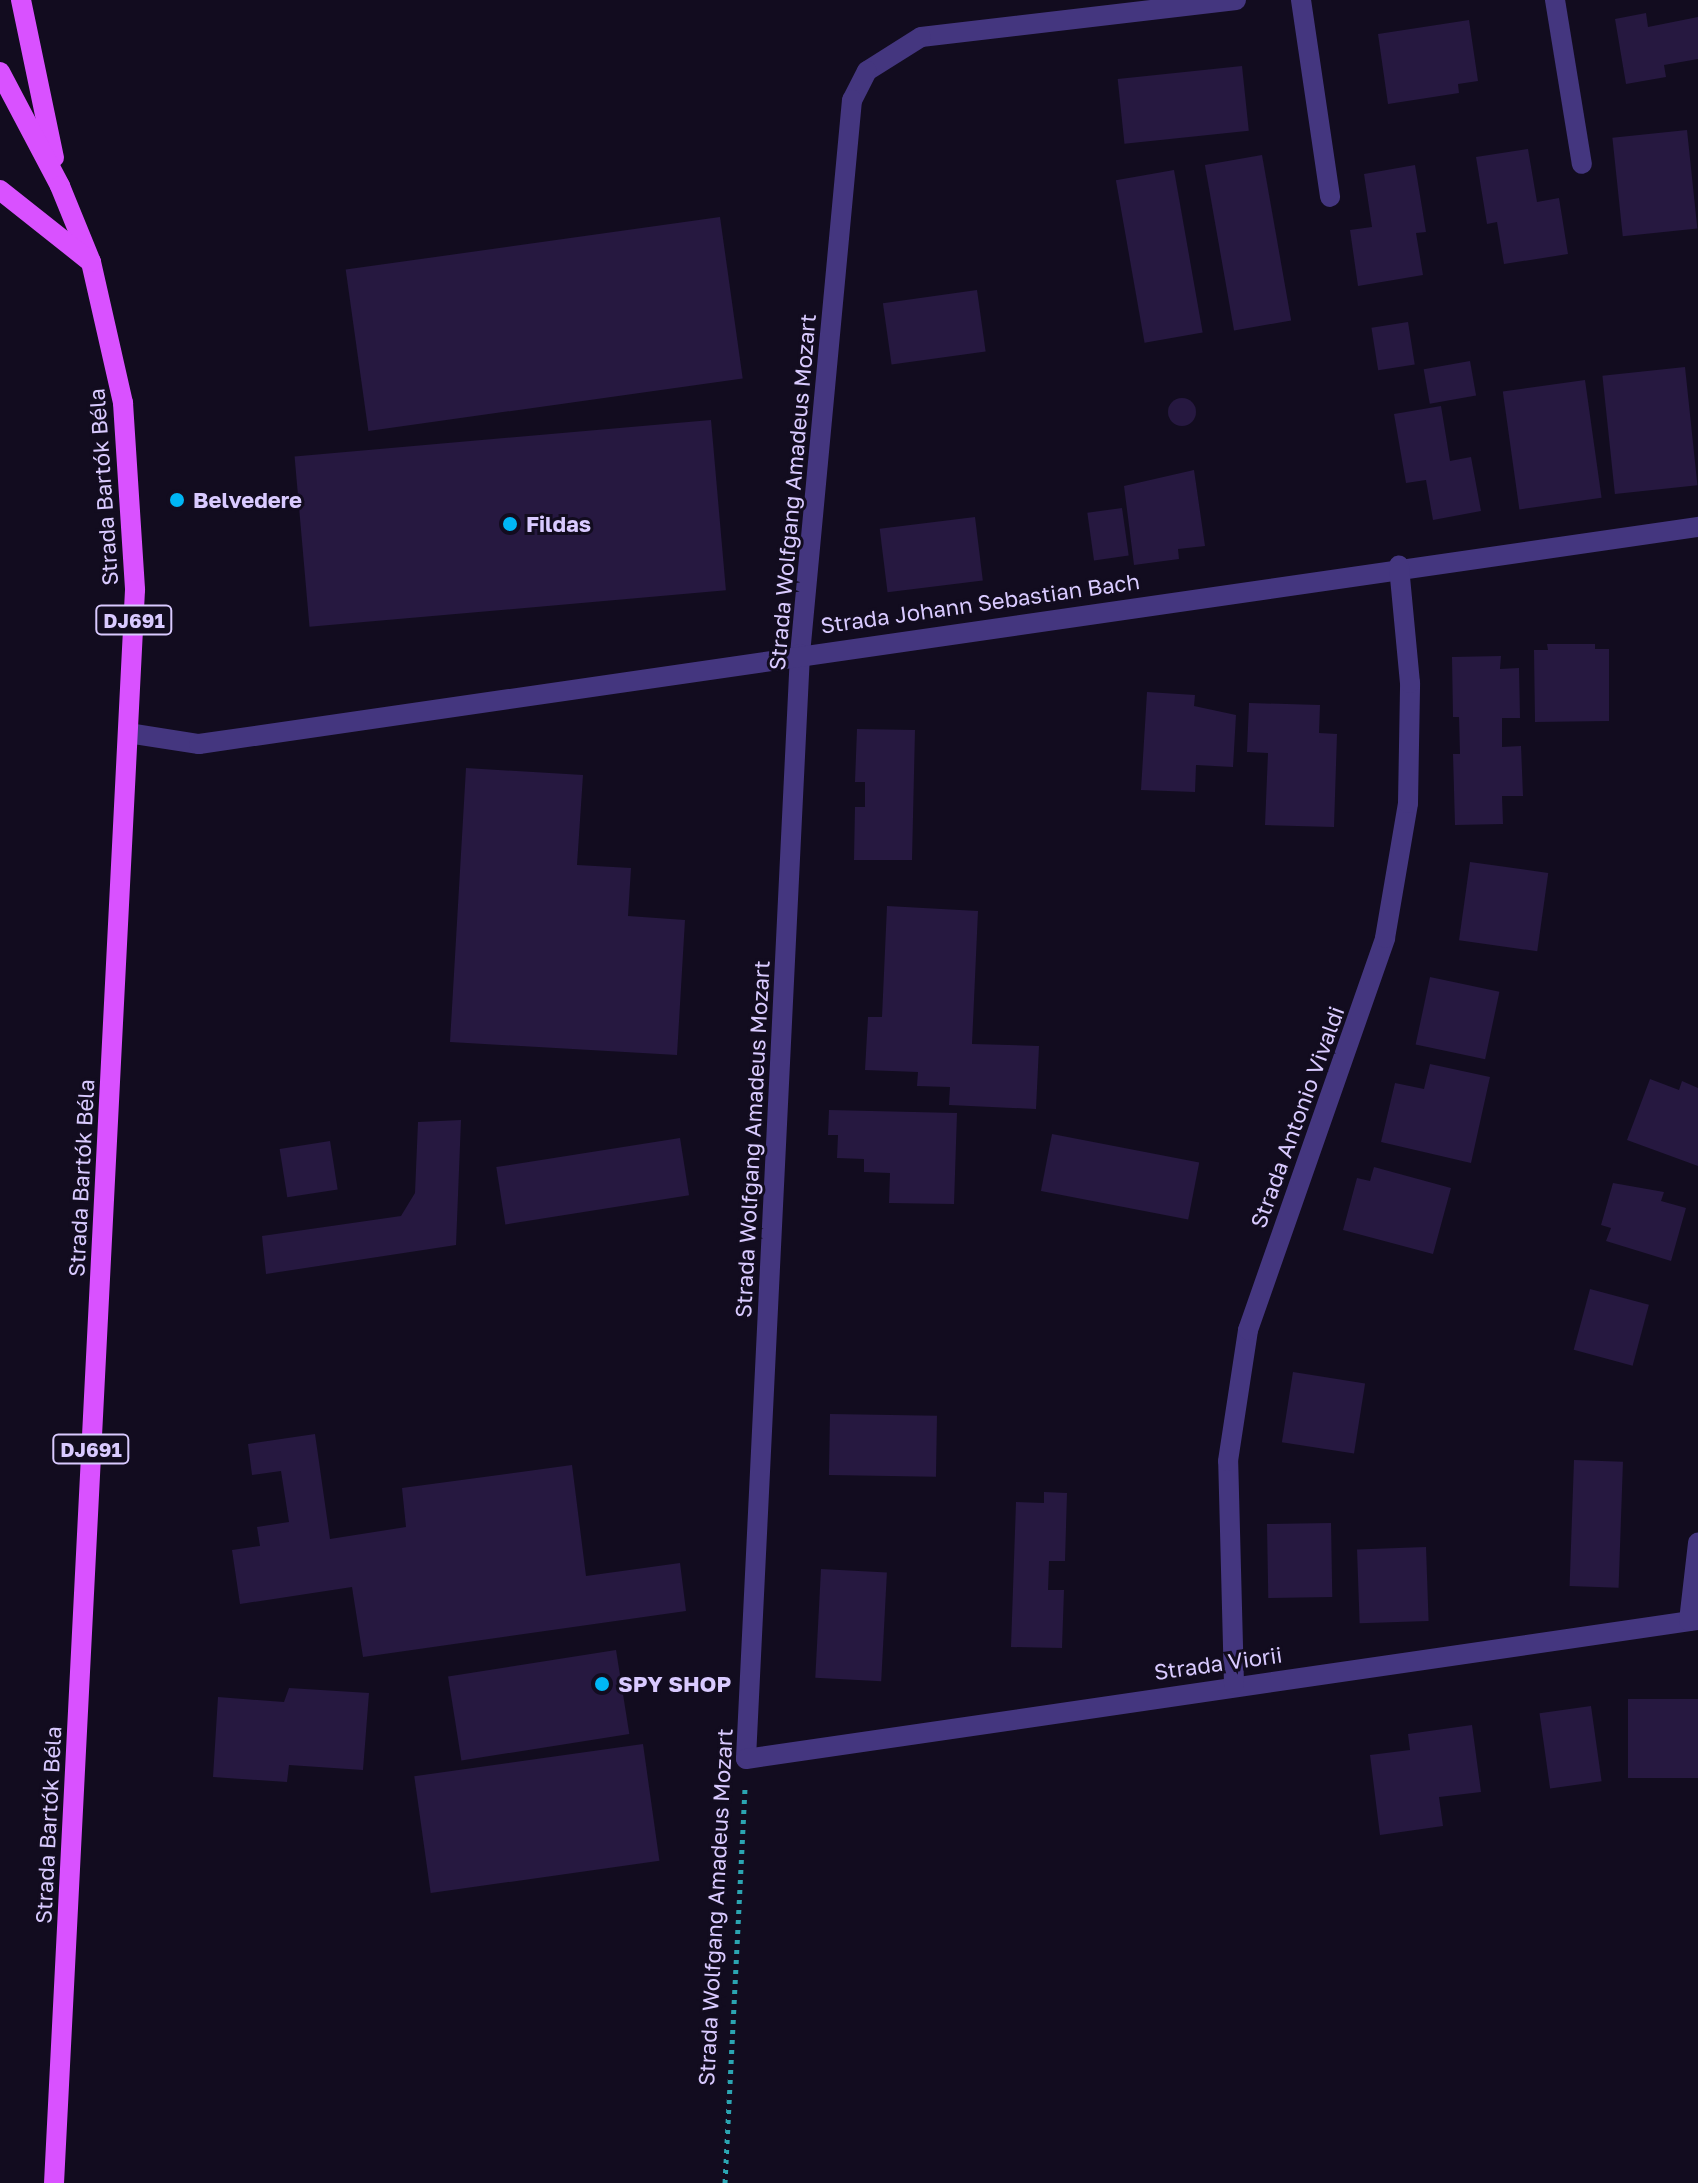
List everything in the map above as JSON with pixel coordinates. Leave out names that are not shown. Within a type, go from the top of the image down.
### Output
[{"type":"main road","name":"Strada Bartók Béla","points":[[21,0],[60,186]]},
{"type":"main road","name":"Strada Bartók Béla","points":[[0,72],[60,186],[91,262],[128,443],[135,590],[54,2183]]},
{"type":"main road","points":[[0,190],[91,262]]},
{"type":"street","name":"Strada Wolfgang Amadeus Mozart","points":[[746,1759],[800,654],[852,100],[867,71],[921,37],[1236,0]]},
{"type":"street","points":[[1301,0],[1330,197]]},
{"type":"street","points":[[1555,0],[1582,164]]},
{"type":"street","name":"Strada Johann Sebastian Bach","points":[[128,733],[199,744],[1399,566],[1698,527]]},
{"type":"street","name":"Strada Antonio Vivaldi","points":[[1234,1684],[1228,1461],[1248,1330],[1385,938],[1408,803],[1410,683],[1399,566]]},
{"type":"street","points":[[1694,1621],[1698,1543]]},
{"type":"street","name":"Strada Viorii","points":[[746,1759],[1234,1684],[1694,1621]]},
{"type":"path","name":"Strada Wolfgang Amadeus Mozart","points":[[725,2183],[746,1759]]},
{"type":"building","points":[[1646,13],[1648,27],[1698,17],[1698,59],[1664,65],[1666,77],[1626,84],[1615,19]]},
{"type":"building","points":[[1469,20],[1478,81],[1458,84],[1459,93],[1388,104],[1378,34]]},
{"type":"building","points":[[1242,66],[1249,131],[1124,144],[1118,79]]},
{"type":"building","points":[[1687,130],[1697,228],[1623,236],[1612,138]]},
{"type":"building","points":[[1528,149],[1537,202],[1559,198],[1568,254],[1504,264],[1497,222],[1487,224],[1476,157]]},
{"type":"building","points":[[1262,155],[1291,320],[1234,331],[1205,165]]},
{"type":"building","points":[[1415,165],[1426,232],[1416,233],[1423,275],[1358,286],[1350,230],[1372,227],[1364,174]]},
{"type":"building","points":[[1174,170],[1203,332],[1145,343],[1116,180]]},
{"type":"building","points":[[720,217],[743,378],[368,431],[346,270]]},
{"type":"building","points":[[977,290],[986,351],[892,365],[883,303]]},
{"type":"building","points":[[1408,322],[1415,364],[1378,370],[1371,328]]},
{"type":"building","points":[[1470,361],[1476,395],[1430,404],[1424,369]]},
{"type":"building","points":[[1685,367],[1697,485],[1615,494],[1602,376]]},
{"type":"building","points":[[1585,380],[1602,498],[1519,509],[1503,392]]},
{"type":"building","points":[[1182,398],[1192,402],[1196,412],[1192,422],[1182,426],[1172,422],[1168,412],[1172,402]]},
{"type":"building","points":[[1441,406],[1450,461],[1471,457],[1481,511],[1433,520],[1426,480],[1406,483],[1394,414]]},
{"type":"building","name":"Fildas","points":[[711,420],[726,590],[309,627],[295,456]]},
{"type":"building","points":[[1194,470],[1205,546],[1178,549],[1179,559],[1134,565],[1124,486]]},
{"type":"building","points":[[1122,508],[1129,556],[1094,560],[1087,513]]},
{"type":"building","points":[[975,517],[983,581],[888,592],[880,529]]},
{"type":"building","points":[[1547,644],[1595,644],[1595,649],[1609,649],[1609,721],[1535,722],[1534,650],[1548,650]]},
{"type":"building","points":[[1501,656],[1500,669],[1519,668],[1520,718],[1502,718],[1502,747],[1521,746],[1523,796],[1502,796],[1503,824],[1455,825],[1453,754],[1460,754],[1459,717],[1453,717],[1452,657]]},
{"type":"building","points":[[1147,692],[1195,695],[1194,706],[1236,715],[1233,767],[1196,765],[1195,792],[1141,790]]},
{"type":"building","points":[[1249,703],[1320,705],[1319,733],[1337,734],[1334,827],[1265,825],[1268,753],[1247,752]]},
{"type":"building","points":[[857,729],[915,730],[912,860],[854,860],[855,807],[865,807],[865,782],[855,782]]},
{"type":"building","points":[[466,768],[583,775],[577,865],[631,868],[628,916],[685,920],[677,1055],[450,1042]]},
{"type":"building","points":[[1470,862],[1548,873],[1537,951],[1459,940]]},
{"type":"building","points":[[887,906],[978,911],[972,1044],[1039,1046],[1036,1109],[949,1105],[950,1087],[917,1086],[918,1072],[865,1070],[868,1017],[882,1017]]},
{"type":"building","points":[[1430,977],[1499,992],[1485,1059],[1416,1044]]},
{"type":"building","points":[[1430,1064],[1490,1077],[1471,1163],[1381,1142],[1395,1083],[1424,1089]]},
{"type":"building","points":[[1650,1079],[1679,1090],[1682,1081],[1698,1088],[1698,1166],[1627,1140]]},
{"type":"building","points":[[829,1110],[957,1113],[954,1204],[889,1203],[890,1173],[864,1172],[864,1159],[837,1158],[838,1135],[828,1135]]},
{"type":"building","points":[[461,1120],[456,1245],[266,1274],[262,1236],[401,1216],[415,1193],[418,1122]]},
{"type":"building","points":[[1052,1134],[1199,1163],[1188,1220],[1041,1191]]},
{"type":"building","points":[[680,1138],[689,1195],[505,1224],[496,1167]]},
{"type":"building","points":[[330,1141],[338,1189],[287,1197],[280,1149]]},
{"type":"building","points":[[1374,1167],[1451,1188],[1433,1254],[1343,1230],[1357,1178],[1370,1181]]},
{"type":"building","points":[[1613,1183],[1664,1192],[1661,1201],[1686,1208],[1671,1261],[1606,1241],[1611,1228],[1601,1225]]},
{"type":"building","points":[[1590,1289],[1649,1305],[1633,1366],[1574,1350]]},
{"type":"building","points":[[1293,1372],[1365,1383],[1354,1454],[1282,1442]]},
{"type":"building","points":[[830,1414],[937,1416],[936,1477],[829,1475]]},
{"type":"building","points":[[315,1434],[330,1539],[406,1527],[402,1488],[572,1465],[586,1576],[680,1563],[686,1611],[363,1657],[352,1587],[240,1604],[232,1550],[260,1546],[257,1527],[289,1522],[281,1471],[252,1475],[248,1444]]},
{"type":"building","points":[[1574,1460],[1623,1462],[1619,1588],[1570,1586]]},
{"type":"building","points":[[1044,1492],[1067,1493],[1065,1561],[1049,1561],[1048,1590],[1064,1590],[1062,1648],[1011,1647],[1016,1502],[1044,1503]]},
{"type":"building","points":[[1331,1523],[1332,1597],[1268,1598],[1267,1524]]},
{"type":"building","points":[[1426,1547],[1429,1621],[1360,1623],[1357,1549]]},
{"type":"building","points":[[821,1569],[887,1572],[881,1681],[815,1678]]},
{"type":"building","points":[[616,1650],[629,1734],[461,1761],[448,1677]]},
{"type":"building","points":[[289,1688],[369,1693],[363,1770],[289,1765],[287,1782],[213,1777],[218,1697],[284,1702]]},
{"type":"building","points":[[1628,1699],[1698,1699],[1698,1778],[1628,1778]]},
{"type":"building","points":[[1591,1706],[1602,1781],[1550,1788],[1540,1713]]},
{"type":"building","points":[[1472,1725],[1481,1792],[1439,1797],[1443,1826],[1380,1835],[1370,1755],[1410,1750],[1408,1734]]},
{"type":"building","points":[[643,1744],[659,1861],[431,1893],[414,1776]]},
{"type":"place","name":"Belvedere","points":[[177,500]]},
{"type":"place","name":"Fildas","points":[[510,524]]},
{"type":"place","name":"SPY SHOP","points":[[602,1684]]}]
